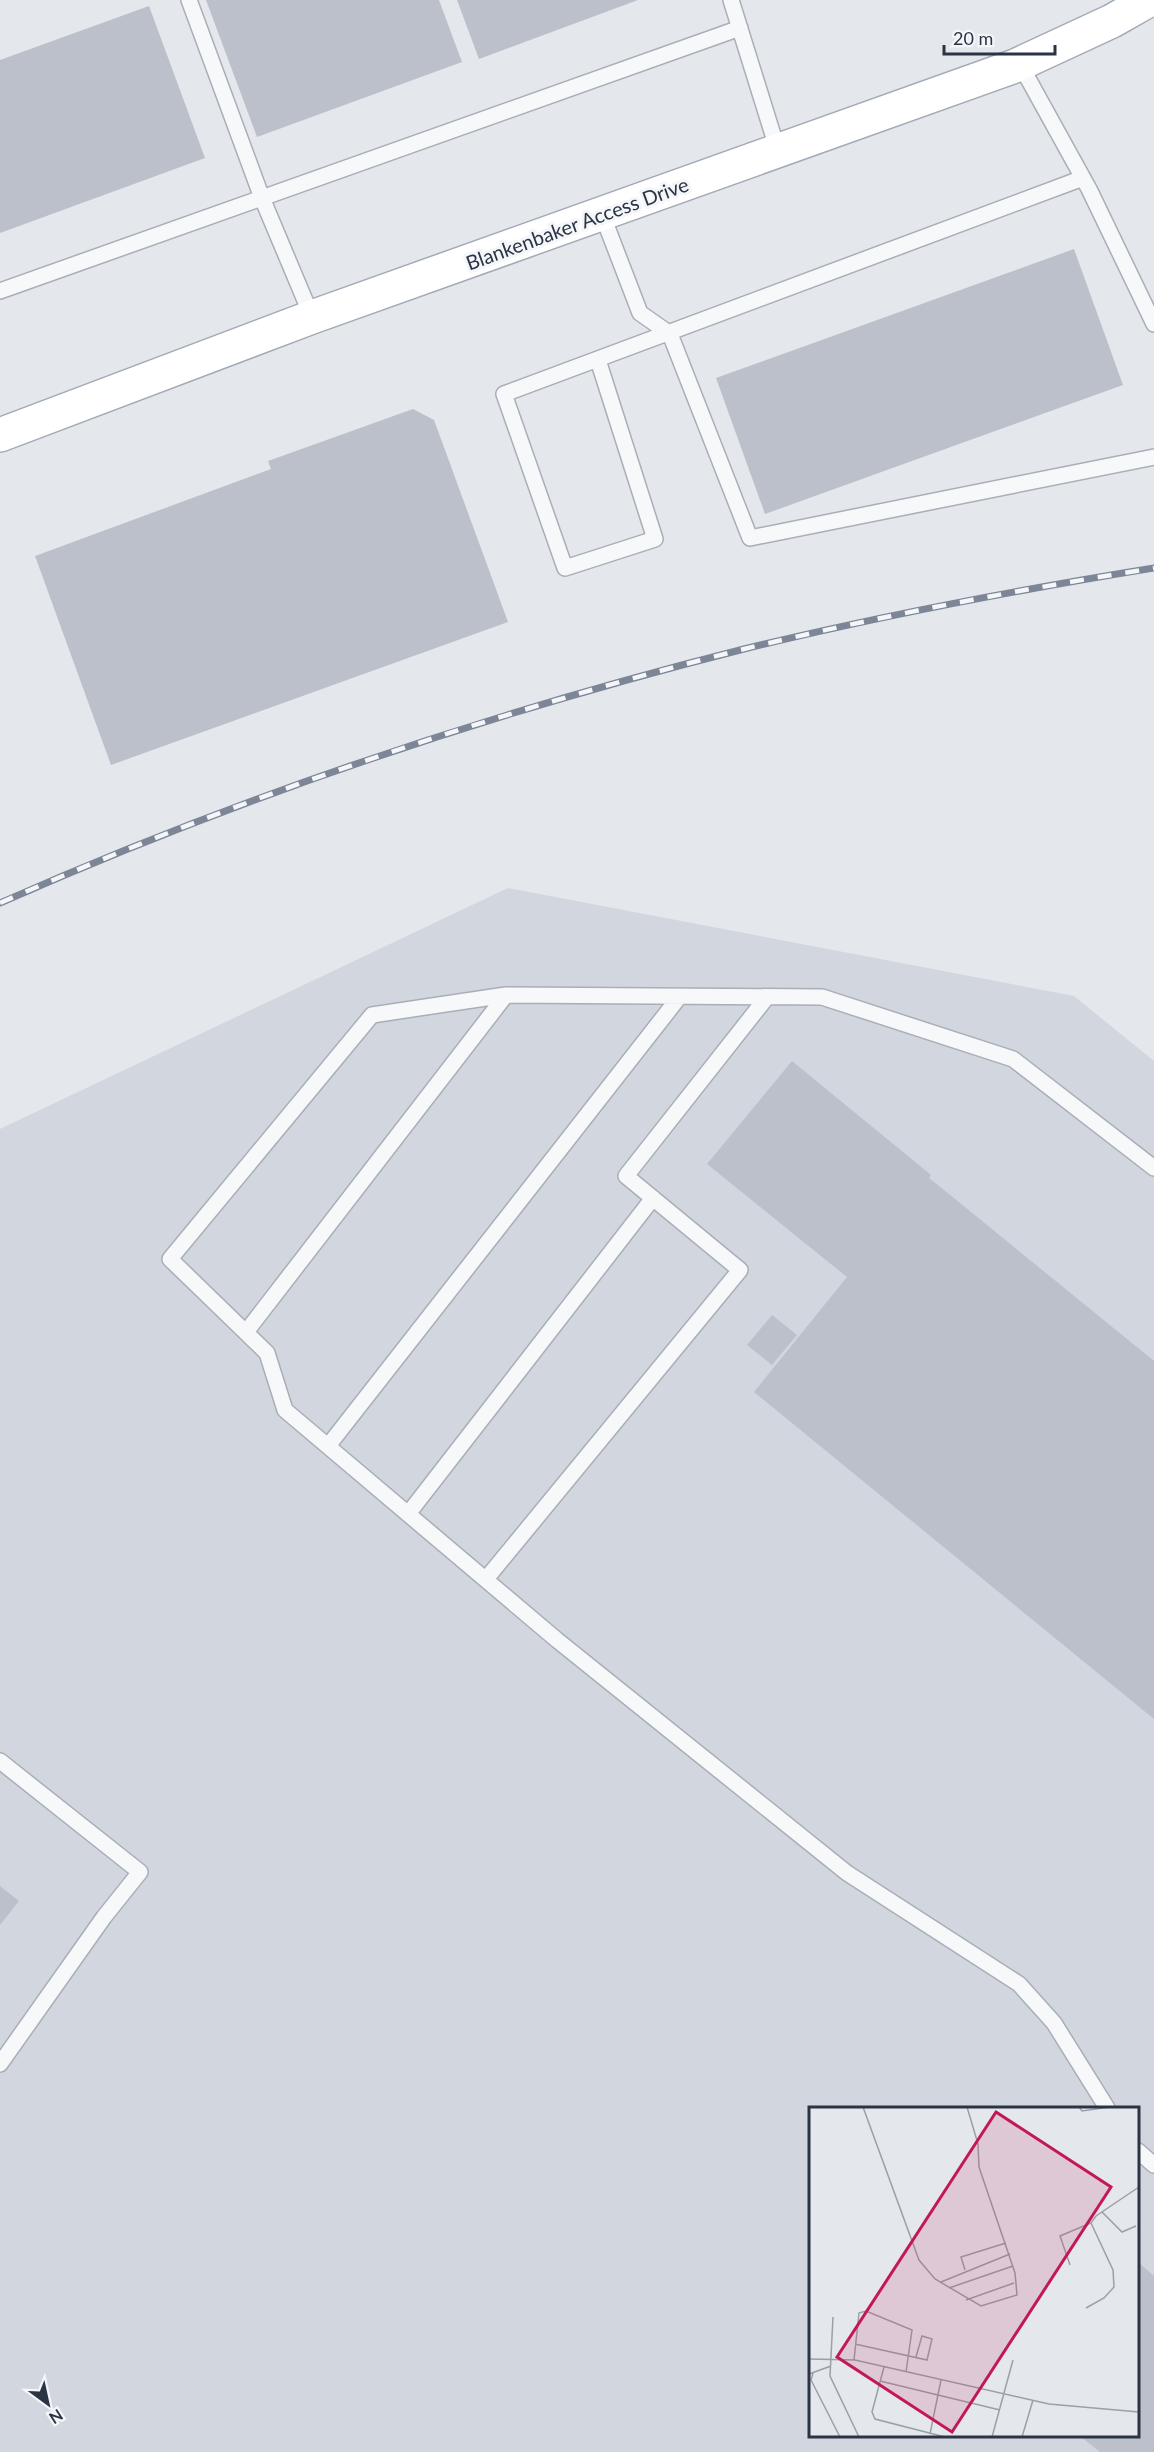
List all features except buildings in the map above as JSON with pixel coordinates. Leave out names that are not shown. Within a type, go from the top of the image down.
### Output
[{"type":"main road","name":"Blankenbaker Access Drive","points":[[0,435],[312,318],[1020,64],[1112,21],[1149,0]]},
{"type":"lane","points":[[189,0],[262,198],[312,318]]},
{"type":"lane","points":[[731,0],[778,151]]},
{"type":"lane","points":[[0,291],[740,28]]},
{"type":"lane","points":[[1020,64],[1083,178],[1154,324]]},
{"type":"lane","points":[[598,360],[655,539],[565,568],[504,394],[598,360],[670,334],[1083,178]]},
{"type":"lane","points":[[602,214],[640,313],[670,334],[750,538],[1154,457]]},
{"type":"lane","points":[[246,1332],[506,995]]},
{"type":"lane","points":[[1106,2107],[1054,2023],[1019,1984],[847,1873],[557,1640],[285,1410],[267,1353],[170,1259],[372,1015],[506,995],[822,997],[1013,1059],[1154,1168]]},
{"type":"lane","points":[[328,1446],[680,996]]},
{"type":"lane","points":[[486,1579],[740,1269],[626,1176],[767,997]]},
{"type":"lane","points":[[408,1514],[653,1198]]},
{"type":"lane","points":[[0,1761],[141,1872],[104,1917],[0,2064]]},
{"type":"lane","points":[[1139,2153],[1154,2165]]},
{"type":"shaded area","points":[[508,888],[1074,996],[1154,1061],[1154,2452],[0,2452],[0,1129]]},
{"type":"railway","points":[[0,903],[90,864],[274,793],[367,760],[554,701],[744,649],[846,626],[1000,595],[1154,568]]}]
